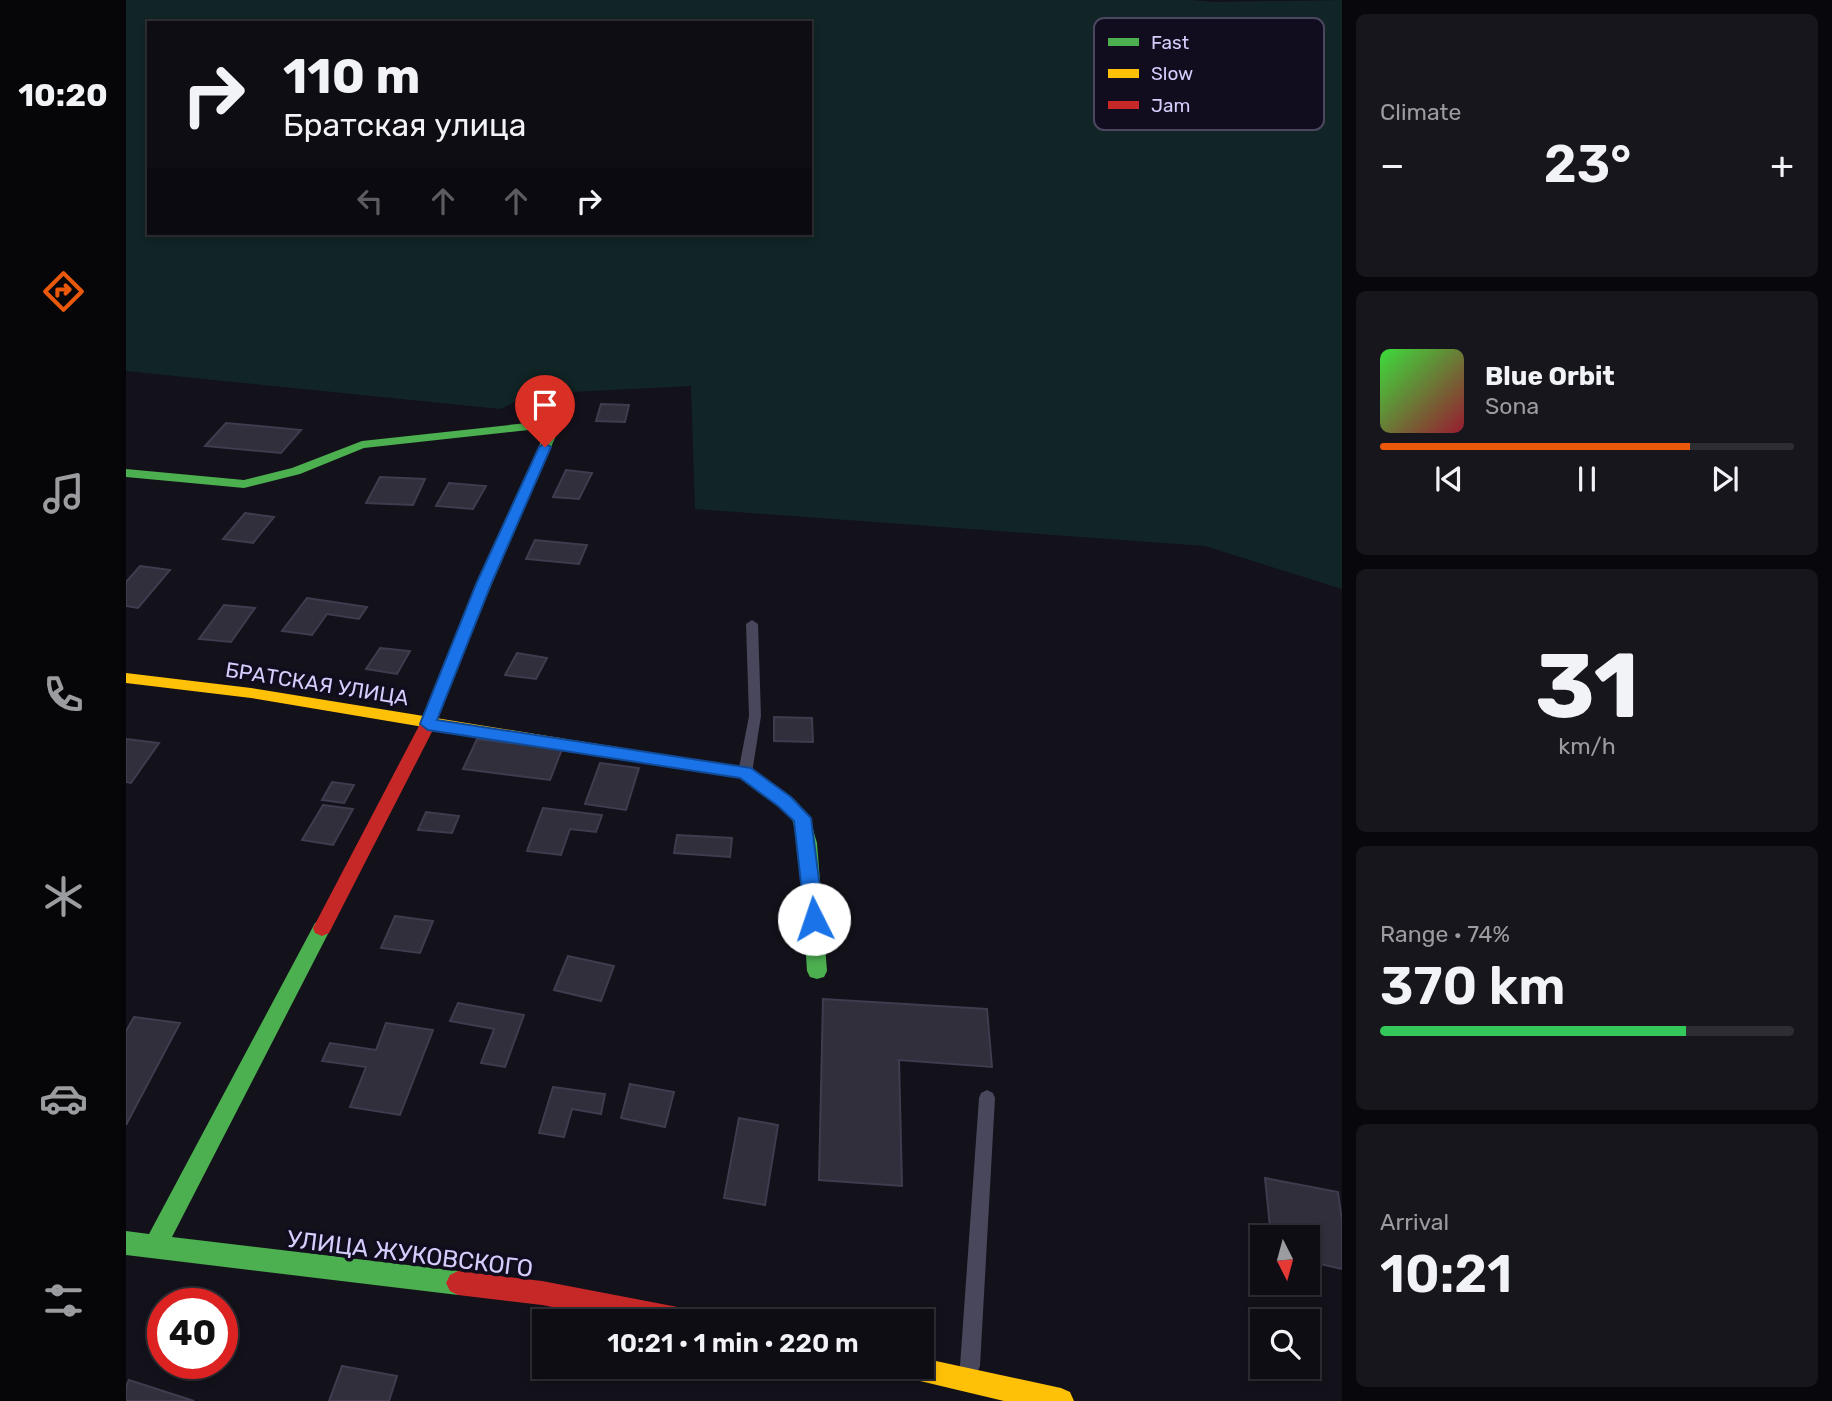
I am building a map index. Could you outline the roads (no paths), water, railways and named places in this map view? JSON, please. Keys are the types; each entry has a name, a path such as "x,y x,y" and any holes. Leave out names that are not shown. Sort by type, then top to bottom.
{"street":[{"name":"БРАТСКАЯ УЛИЦА","path":"126,473 244,484 296,471 362,444 555,424 484,582 428,724 251,693 126,678"},
{"path":"155,1246 428,724 745,773 785,801 802,818 813,892 817,971"},
{"name":"УЛИЦА ЖУКОВСКОГО","path":"126,1243 542,1293 625,1309"},
{"path":"934,1373 1061,1401"}],"lane":[{"path":"745,773 755,716 752,624"},
{"path":"969,1380 978,1276 987,1098"}]}
